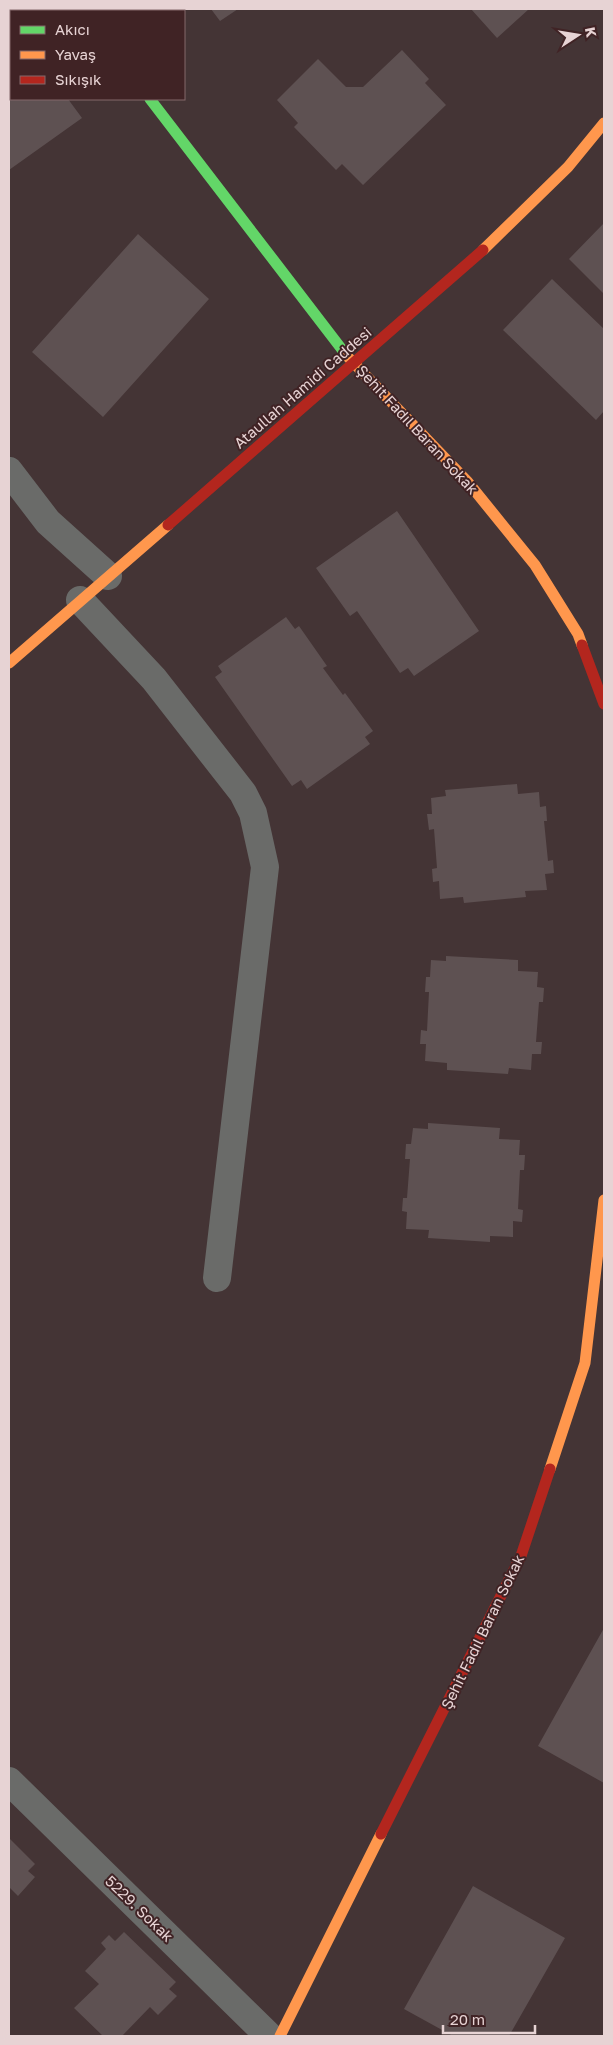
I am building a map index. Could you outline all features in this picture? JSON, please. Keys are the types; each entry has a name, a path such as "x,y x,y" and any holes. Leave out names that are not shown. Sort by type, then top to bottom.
{"street":[{"name":"Şehit Fadıl Baran Sokak","path":"151,100 353,364 466,481 535,565 578,634 604,704"},
{"name":"Ataullah Hamidi Caddesi","path":"9,663 465,267 568,167 604,123"},
{"path":"9,472 48,522 108,576"},
{"path":"80,600 154,679 243,793 254,813 265,866 217,1278"},
{"name":"Şehit Fadıl Baran Sokak","path":"280,2036 521,1556 585,1363 604,1200"},
{"name":"5229. Sokak","path":"9,1781 269,2036"}],"building":[{"path":"211,9 238,9 220,21"},
{"path":"471,9 529,9 497,38"},
{"path":"9,16 10,100 69,100 82,118 9,170"},
{"path":"402,50 429,79 425,83 446,105 363,185 342,164 336,170 294,127 298,123 277,100 318,59 346,87 363,87"},
{"path":"604,223 604,294 569,259"},
{"path":"138,234 209,299 103,417 32,352"},
{"path":"552,279 604,329 604,411 596,420 503,330"},
{"path":"397,511 479,631 414,676 408,668 400,673 357,611 350,616 316,568"},
{"path":"286,617 295,629 299,626 327,666 323,668 343,695 345,693 373,731 365,737 370,744 307,789 301,780 292,786 215,677 222,672 218,666"},
{"path":"517,784 518,794 539,792 540,807 546,806 547,821 544,821 548,861 553,860 554,873 545,874 547,890 525,891 526,897 464,903 463,897 440,899 439,881 433,882 432,869 437,868 434,829 429,830 427,814 432,814 431,798 446,796 445,790"},
{"path":"446,956 518,960 518,971 538,972 537,987 544,988 543,1002 539,1002 536,1042 542,1042 541,1054 532,1054 531,1070 509,1068 508,1074 447,1070 447,1063 425,1061 426,1044 420,1044 421,1030 427,1031 429,992 425,992 426,977 430,977 431,960 446,961"},
{"path":"428,1123 500,1128 499,1139 520,1140 519,1155 525,1155 524,1170 520,1170 518,1209 523,1210 522,1222 513,1221 513,1237 490,1236 490,1242 428,1238 429,1230 406,1229 407,1212 402,1211 403,1198 407,1198 410,1159 405,1159 406,1144 411,1144 413,1128 428,1129"},
{"path":"604,1628 604,1783 538,1746"},
{"path":"9,1838 35,1864 28,1871 35,1877 18,1896 9,1889"},
{"path":"473,1886 565,1938 509,2036 453,2036 404,2009"},
{"path":"124,1932 176,1982 169,1989 177,1996 158,2015 150,2007 122,2036 103,2036 74,2008 99,1984 85,1971 106,1949 101,1943 109,1935 115,1941"}],"traffic: fast":[{"path":"151,100 347,356"}],"traffic: slow":[{"path":"483,250 568,167 604,123"},
{"path":"347,356 467,481 535,565 578,634 582,645"},
{"path":"9,663 168,525"},
{"path":"550,1469 585,1363 604,1200"},
{"path":"280,2036 381,1834"}],"traffic: jam":[{"path":"168,525 483,250"},
{"path":"582,645 604,704"},
{"path":"381,1834 521,1556 550,1469"}]}
